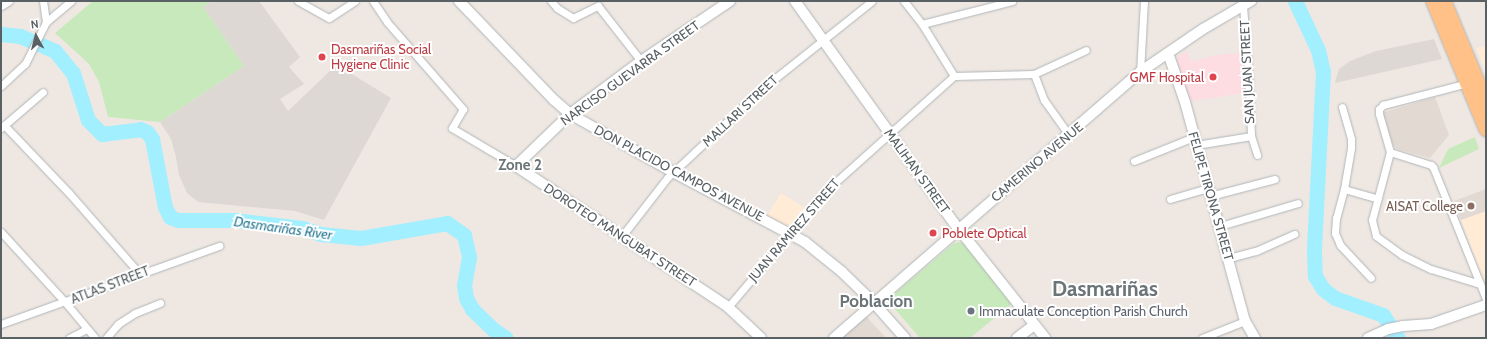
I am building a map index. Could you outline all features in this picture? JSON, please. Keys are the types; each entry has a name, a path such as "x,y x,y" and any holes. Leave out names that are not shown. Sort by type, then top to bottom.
{"highway":[{"path":"1433,1 1471,82 1486,102"},
{"path":"1444,1 1486,129"}],"street":[{"path":"1,6 9,1"},
{"path":"43,1 46,22"},
{"path":"1,86 25,64 46,22 71,1"},
{"path":"298,1 329,18 354,1"},
{"name":"DOROTEO MANGUBAT STREET","path":"373,1 387,22 463,109 452,128 516,166 728,307 761,338"},
{"name":"DON PLACIDO CAMPOS AVENUE","path":"459,1 554,100 570,114 673,172 790,232 805,242 842,272 873,302 905,338"},
{"path":"551,1 557,8 573,18 599,4 641,61"},
{"name":"NARCISO GUEVARRA STREET","path":"516,166 570,114 641,61 730,1"},
{"name":"MALIHAN STREET","path":"795,1 958,228 1045,338"},
{"name":"MALLARI STREET","path":"622,236 673,172 763,88 822,39 872,1"},
{"path":"904,1 922,24 954,76 1034,74 1086,50"},
{"path":"922,24 1012,1"},
{"path":"1140,72 1144,1"},
{"name":"CAMERINO AVENUE","path":"834,338 958,228 1069,135 1140,72 1203,29 1246,3"},
{"name":"SAN JUAN STREET","path":"1134,161 1195,141 1251,136 1246,3"},
{"name":"FELIPE TIRONA STREET","path":"1168,53 1185,102 1245,320 1255,338"},
{"path":"1034,74 1044,100 1069,135"},
{"name":"JUAN RAMIREZ STREET","path":"728,307 790,232 829,188 889,132 954,76"},
{"path":"1471,82 1383,105 1379,109 1379,114 1390,152 1372,220 1376,236 1386,245 1402,255 1431,269 1480,284"},
{"path":"43,92 3,127 69,193 139,273"},
{"path":"1342,106 1351,148 1344,189 1336,218 1336,233 1340,245 1371,278"},
{"path":"1251,136 1256,155"},
{"path":"1390,152 1431,165 1433,167 1486,299"},
{"path":"1170,199 1275,179"},
{"path":"1344,189 1378,199"},
{"path":"1220,226 1298,203"},
{"path":"1,232 65,302 95,338"},
{"path":"1229,258 1256,251 1294,234"},
{"name":"ATLAS STREET","path":"1,324 65,302 139,273 219,246"},
{"path":"106,338 118,324 135,313 160,303"},
{"path":"1368,338 1388,330 1404,326 1431,324 1486,304"},
{"path":"1202,338 1245,320"},
{"path":"1017,338 1034,325"},
{"path":"69,338 87,329"}],"shaded area":[{"path":"212,1 259,1 300,57 289,67 304,84 280,99 288,111 337,65 391,98 324,220 295,211 198,202 187,193 179,175 171,139 160,122 244,66 203,7"},
{"path":"1434,39 1442,59 1335,83 1339,69 1350,61 1376,51"},
{"path":"1486,46 1486,72 1476,48"},
{"name":"GMF Hospital","path":"1187,51 1191,62 1215,55 1242,53 1245,93 1191,101 1176,58"},
{"path":"1435,97 1449,135 1430,158 1397,149 1393,145 1382,113"},
{"name":"AISAT College","path":"1486,189 1486,211 1461,220 1454,201"},
{"path":"781,193 807,209 791,229 767,216"},
{"path":"1486,211 1486,287 1461,220"},
{"path":"866,316 886,338 841,338"}],"green space":[{"path":"93,1 212,1 203,7 244,66 160,122 108,117 99,82 89,64 55,33"},
{"path":"1475,137 1479,149 1439,168 1448,149"},
{"path":"958,242 963,243 1013,303 970,338 920,338 887,300 953,244"}],"waterway":[{"path":"1295,1 1318,50 1323,71 1314,251 1315,276 1323,289 1335,298 1383,315 1398,338"},
{"name":"Dasmariñas River","path":"1,34 20,36 55,51 73,73 88,120 102,134 140,129 147,132 152,139 165,207 170,217 178,220 234,220 302,228 321,234 361,238 447,223 464,235 469,257 464,285 466,298 472,309 494,330 506,338"}],"place":[{"name":"Dasmariñas Social Hygiene Clinic","path":"322,57"},
{"name":"GMF Hospital","path":"1213,77"},
{"name":"AISAT College","path":"1471,206"},
{"name":"Poblete Optical","path":"933,233"},
{"name":"Immaculate Conception Parish Church","path":"971,311"}],"district":[{"name":"Zone 2","path":"520,166"},
{"name":"Dasmariñas","path":"1105,289"},
{"name":"Poblacion","path":"876,302"}]}
